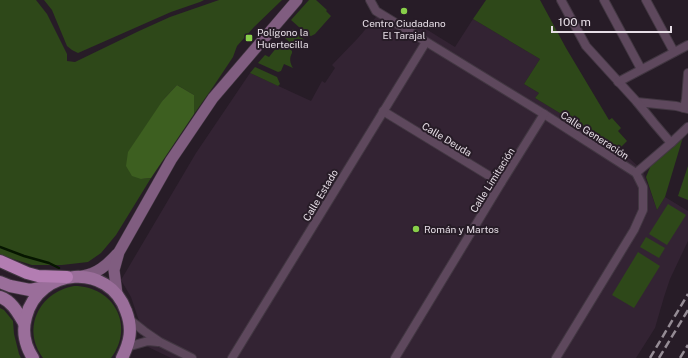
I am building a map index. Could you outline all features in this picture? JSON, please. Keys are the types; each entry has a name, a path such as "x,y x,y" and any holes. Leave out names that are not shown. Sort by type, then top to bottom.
{"highway":[{"path":"0,261 27,273 38,276 67,277"}],"main road":[{"path":"33,358 26,345 24,323 28,310 35,297 45,287 56,281 67,277 90,275 107,265 119,252 171,160 213,98 297,0"},
{"path":"117,294 114,270 119,252"},
{"path":"82,276 92,278 110,287 124,304 130,320 130,334 124,353"},
{"path":"0,282 10,286 30,290 45,287"},
{"path":"0,297 16,308 24,323"}],"street":[{"name":"Calle Generación","path":"370,0 376,11 544,114 636,173"},
{"path":"561,0 586,46 637,102 671,143"},
{"path":"604,0 641,70"},
{"path":"646,0 674,52"},
{"name":"Calle Estado","path":"232,358 426,42"},
{"path":"618,82 688,45"},
{"path":"637,102 676,106 686,109 688,73"},
{"name":"Calle Deuda","path":"383,111 501,183"},
{"name":"Calle Limitación","path":"395,358 544,114"},
{"path":"556,358 634,230 643,210 642,187 636,173 688,127"},
{"path":"130,320 160,342 192,358"},
{"path":"124,353 148,341 160,342"}],"shaded area":[{"path":"382,10 410,27 413,21 455,47 473,19 540,59 524,84 539,93 535,98 619,149 639,167 643,171 657,210 665,197 688,211 688,241 670,279 655,328 636,358 171,358 144,345 141,327 131,297 121,280 196,153 250,73 311,101 322,81 325,83 335,68 332,65"}],"green space":[{"path":"0,0 36,0 47,14 67,54 67,61 75,62 170,17 219,0 282,0 237,46 233,57 194,114 194,95 177,85 163,100 141,179 151,178 116,235 101,253 88,262 62,265 32,265 0,255"},
{"path":"44,0 204,0 171,12 78,53 67,46 52,10"},
{"path":"309,0 316,0 331,16 315,34 311,36 291,20"},
{"path":"486,0 540,0 566,48 609,120 612,118 621,128 618,131 627,141 619,149 535,98 539,93 524,84 540,59 473,19"},
{"path":"293,29 304,40 296,48 285,38"},
{"path":"281,42 292,51 290,60 293,68 284,64 281,71 278,72 258,63 265,55 269,57"},
{"path":"255,67 277,77 280,84 278,86 250,73"},
{"path":"177,85 194,95 194,114 151,178 141,179 132,176 126,166 128,152 163,100"},
{"path":"683,137 665,197 657,210 646,177 651,165"},
{"path":"688,166 688,200 678,196"},
{"path":"668,204 686,215 667,245 649,234"},
{"path":"646,237 665,248 659,258 640,247"},
{"path":"638,252 660,266 634,308 612,295"},
{"path":"74,286 88,288 100,293 110,300 116,310 120,321 121,333 118,346 111,358 43,358 37,347 34,335 34,324 37,313 51,296"},
{"path":"0,308 4,310 13,321 14,334 21,358 0,358"}],"waterway":[{"path":"0,247 49,263 59,268"}],"railway":[{"path":"650,358 688,294"},
{"path":"659,358 688,310"},
{"path":"680,358 688,345"}],"place":[{"name":"Centro Ciudadano El Tarajal","path":"404,11"},
{"name":"Polígono la Huertecilla","path":"249,38"},
{"name":"Román y Martos","path":"416,229"}]}
